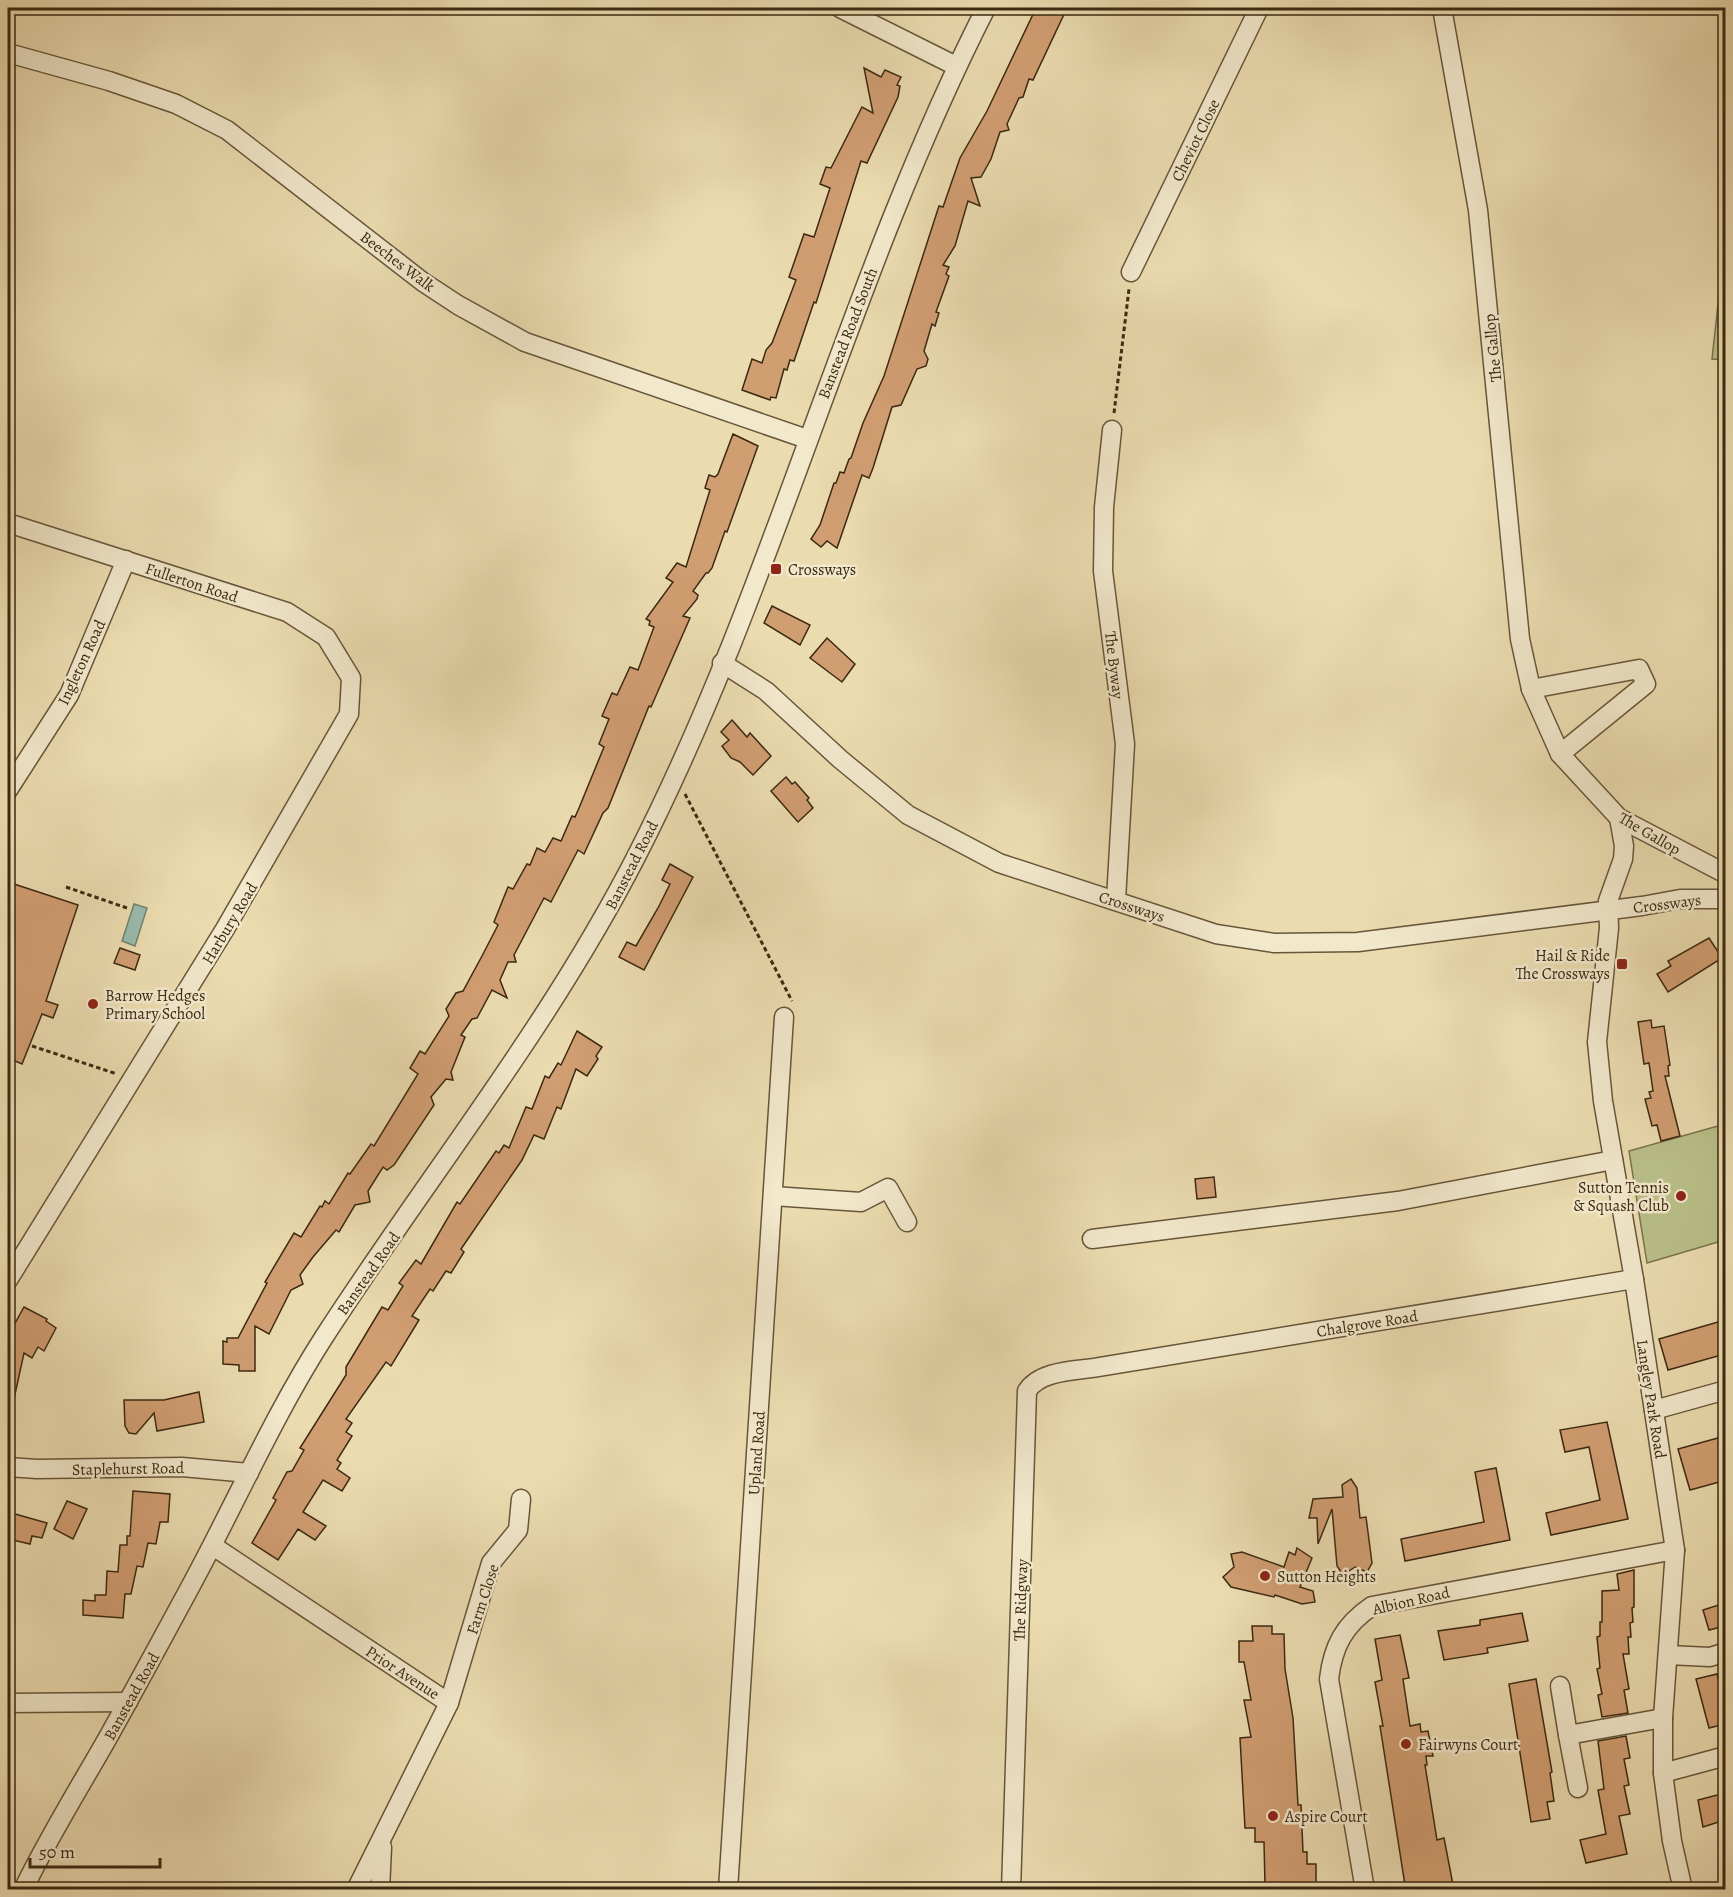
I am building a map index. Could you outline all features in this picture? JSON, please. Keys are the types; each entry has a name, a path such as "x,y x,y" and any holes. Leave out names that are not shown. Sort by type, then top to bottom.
{"street":[{"path":"840,8 956,66"},
{"name":"Banstead Road South","path":"722,663 886,230 956,66 986,8"},
{"name":"Cheviot Close","path":"1131,272 1259,8"},
{"name":"The Gallop","path":"1442,8 1478,210 1517,617 1532,689 1560,754 1618,818 1725,874"},
{"name":"Beeches Walk","path":"8,53 109,81 165,100 227,130 423,282 458,305 525,342 807,439"},
{"name":"The Byway","path":"1112,430 1104,507 1103,571 1125,744 1116,900"},
{"name":"Fullerton Road","path":"8,523 287,612 326,637 351,678"},
{"name":"Ingleton Road","path":"8,790 69,695 126,560"},
{"name":"Crossways","path":"722,663 766,691 840,759 908,815 999,863 1216,934 1274,943 1358,942 1608,910 1680,898 1725,899"},
{"name":"Banstead Road","path":"23,1890 213,1546 288,1394 321,1341 517,1059 569,977 613,900 672,783 722,663"},
{"path":"1532,689 1639,669 1646,684 1560,754"},
{"name":"Harbury Road","path":"8,1280 225,929 349,714 351,678"},
{"name":"Crossways","path":"1608,910 1609,895 1623,859 1624,846 1618,818"},
{"name":"Langley Park Road","path":"1608,910 1609,928 1597,1042 1613,1160 1634,1279 1675,1550 1663,1719 1663,1773 1668,1822 1683,1890"},
{"name":"Upland Road","path":"728,1890 784,1017"},
{"path":"1092,1239 1398,1201 1613,1160"},
{"path":"773,1196 861,1202 888,1188 907,1222"},
{"name":"Chalgrove Road","path":"1099,1367 1634,1279"},
{"name":"The Ridgway","path":"1011,1890 1027,1391 1032,1382 1042,1377 1099,1367"},
{"path":"1654,1410 1725,1390"},
{"name":"Staplehurst Road","path":"8,1467 37,1469 182,1467 249,1473"},
{"name":"Farm Close","path":"449,1703 491,1563 518,1530 521,1499"},
{"name":"Prior Avenue","path":"213,1546 449,1703 382,1842 356,1890"},
{"name":"Albion Road","path":"1365,1890 1329,1679 1335,1646 1344,1629 1372,1606 1675,1550"},
{"path":"1668,1655 1710,1657 1725,1652"},
{"path":"1560,1686 1578,1788"},
{"path":"8,1703 128,1702"},
{"path":"1568,1734 1663,1719"},
{"path":"1663,1773 1725,1756"},
{"path":"380,1890 382,1842"}],"path":[{"path":"1112,430 1131,272"},
{"path":"672,783 689,796 793,1004 784,1017"},
{"path":"66,886 127,908"},
{"path":"32,1046 132,1079"}],"green space":[{"path":"1721,277 1725,277 1725,360 1712,359"},
{"name":"Sutton Tennis & Squash Club","path":"1725,1124 1725,1240 1647,1263 1629,1151"}],"water":[{"path":"134,904 147,908 135,946 122,941"}],"building":[{"path":"1036,8 1067,8 1033,80 1029,79 1023,97 1019,98 1007,124 1009,130 1000,132 991,159 981,177 971,178 980,206 968,201 955,246 943,265 949,267 946,274 949,276 936,312 939,313 935,326 932,324 924,351 928,359 926,366 917,369 901,405 892,407 873,468 869,478 862,475 837,548 827,541 821,547 811,539 820,525 834,483 840,472 844,473 851,458 863,423 884,376 939,206 943,207 960,158 987,111"},
{"path":"864,68 881,77 885,70 901,77 897,85 900,86 898,97 867,163 861,161 816,303 814,302 794,361 790,360 787,370 784,369 776,398 771,397 770,400 742,390 752,359 762,363 766,350 772,343 796,280 789,277 804,234 814,237 830,188 820,184 826,167 831,168 862,107 873,113"},
{"path":"733,434 758,446 727,532 725,531 712,568 693,591 698,595 697,599 683,616 690,618 651,707 649,706 608,808 603,813 584,854 578,850 551,902 544,898 514,955 516,962 508,962 500,980 507,998 492,990 477,1018 472,1019 461,1035 465,1037 451,1072 453,1080 446,1079 431,1097 434,1105 394,1165 387,1170 383,1167 368,1191 370,1202 355,1205 339,1232 336,1230 313,1257 300,1275 303,1284 291,1290 269,1334 255,1326 255,1371 239,1371 239,1365 223,1364 223,1341 227,1342 227,1338 238,1338 267,1283 265,1282 294,1233 301,1237 320,1206 322,1207 325,1201 329,1204 348,1173 350,1174 371,1144 374,1146 418,1074 410,1068 420,1051 425,1054 449,1016 446,1009 456,993 463,991 482,956 498,925 494,922 508,887 513,889 527,864 530,865 537,848 545,852 553,838 561,841 572,816 575,817 604,747 599,744 609,719 602,716 612,693 617,695 630,667 638,670 654,627 649,625 650,621 646,619 673,582 666,578 677,563 686,567 710,490 705,488 709,475 715,477 718,474"},
{"path":"772,606 810,625 800,645 764,623"},
{"path":"827,638 855,664 842,682 810,658"},
{"path":"732,720 747,737 750,733 771,756 753,775 740,762 731,758 722,746 729,740 721,732"},
{"path":"786,777 792,784 795,782 809,798 807,800 813,808 798,822 771,791"},
{"path":"670,864 693,877 644,970 619,957 627,942 636,946 658,908 670,884 662,880"},
{"path":"8,882 78,905 46,1001 58,1005 53,1018 42,1014 22,1064 8,1058"},
{"path":"1709,938 1722,958 1668,992 1657,974 1671,966 1668,961"},
{"path":"120,948 140,955 135,970 114,963"},
{"path":"1651,1020 1652,1028 1664,1026 1670,1065 1668,1066 1669,1076 1665,1076 1680,1136 1661,1141 1657,1125 1652,1126 1645,1099 1651,1098 1649,1092 1653,1091 1649,1063 1644,1064 1638,1022"},
{"path":"577,1031 602,1047 596,1056 598,1059 587,1076 576,1069 561,1109 557,1107 544,1139 534,1135 522,1160 461,1249 464,1252 451,1273 446,1271 433,1291 430,1289 412,1316 419,1320 391,1366 386,1362 346,1419 352,1423 346,1432 352,1436 337,1460 341,1463 337,1469 350,1478 342,1491 323,1480 303,1512 326,1526 315,1540 298,1529 278,1560 252,1543 276,1500 273,1498 287,1472 292,1471 304,1450 300,1448 346,1375 346,1367 382,1307 388,1310 403,1286 399,1283 416,1260 421,1264 457,1202 460,1204 496,1151 499,1153 504,1145 509,1148 526,1107 532,1109 545,1076 549,1078 558,1063 561,1065"},
{"path":"1214,1177 1216,1197 1197,1199 1195,1179"},
{"path":"24,1307 47,1319 46,1321 56,1328 44,1351 38,1347 32,1358 24,1353 14,1399 8,1399 8,1336"},
{"path":"1725,1320 1725,1354 1668,1370 1659,1339"},
{"path":"199,1392 204,1422 157,1431 154,1413 136,1434 129,1433 125,1426 124,1400 164,1400"},
{"path":"1607,1422 1628,1519 1551,1535 1546,1513 1600,1500 1589,1447 1565,1452 1560,1430"},
{"path":"1725,1436 1725,1465 1720,1467 1723,1481 1690,1490 1678,1449"},
{"path":"1496,1468 1510,1540 1405,1561 1401,1539 1484,1522 1475,1472"},
{"name":"Sutton Heights","path":"1351,1479 1357,1488 1360,1518 1366,1517 1372,1563 1367,1572 1355,1567 1343,1575 1337,1566 1332,1509 1318,1544 1317,1518 1309,1518 1313,1499 1343,1497 1342,1485"},
{"path":"133,1491 170,1494 168,1522 160,1522 156,1544 148,1543 143,1567 137,1566 131,1594 125,1594 123,1618 83,1615 83,1600 95,1601 95,1595 106,1595 107,1571 118,1572 120,1545 127,1545 127,1536 130,1536"},
{"path":"67,1501 87,1509 73,1539 54,1529"},
{"path":"8,1512 47,1523 42,1538 32,1536 30,1544 8,1539"},
{"name":"Sutton Heights","path":"1297,1548 1312,1558 1300,1587 1313,1591 1315,1602 1302,1604 1275,1595 1274,1597 1231,1587 1223,1577 1234,1567 1231,1554 1242,1552 1284,1567 1289,1552 1295,1555"},
{"path":"1634,1570 1634,1607 1632,1608 1633,1622 1630,1623 1631,1637 1628,1637 1629,1654 1623,1654 1629,1689 1624,1690 1628,1713 1602,1717 1598,1695 1602,1694 1597,1669 1600,1668 1597,1637 1600,1636 1600,1622 1602,1622 1602,1591 1619,1590 1617,1574"},
{"path":"1725,1603 1725,1626 1709,1630 1703,1610"},
{"path":"1522,1613 1528,1641 1487,1648 1488,1653 1444,1660 1438,1631 1480,1625 1480,1620"},
{"path":"1252,1626 1272,1626 1272,1634 1284,1634 1285,1669 1293,1718 1298,1805 1301,1805 1303,1852 1307,1852 1307,1864 1316,1864 1316,1884 1265,1885 1264,1842 1255,1842 1255,1828 1245,1828 1240,1738 1251,1737 1244,1700 1251,1700 1244,1662 1239,1662 1239,1641 1253,1641"},
{"path":"1400,1635 1409,1678 1403,1679 1410,1726 1420,1724 1421,1732 1428,1731 1433,1756 1426,1756 1427,1765 1425,1765 1437,1840 1444,1838 1454,1890 1407,1890 1405,1885 1375,1682 1382,1680 1375,1639"},
{"path":"1717,1674 1725,1705 1725,1724 1709,1728 1696,1679"},
{"path":"1536,1679 1552,1772 1550,1773 1554,1801 1547,1802 1550,1819 1531,1822 1509,1684"},
{"path":"1626,1736 1630,1758 1624,1759 1629,1785 1624,1786 1630,1814 1619,1816 1627,1854 1586,1863 1580,1840 1606,1834 1598,1790 1604,1789 1598,1741"},
{"path":"1725,1793 1725,1820 1703,1827 1698,1800"}],"place":[{"name":"Crossways","path":"776,569"},
{"name":"Hail & Ride The Crossways","path":"1622,964"},
{"name":"Barrow Hedges Primary School","path":"93,1004"},
{"name":"Sutton Tennis & Squash Club","path":"1681,1196"},
{"name":"Sutton Heights","path":"1265,1576"},
{"name":"Fairwyns Court","path":"1406,1744"},
{"name":"Aspire Court","path":"1273,1816"}]}
